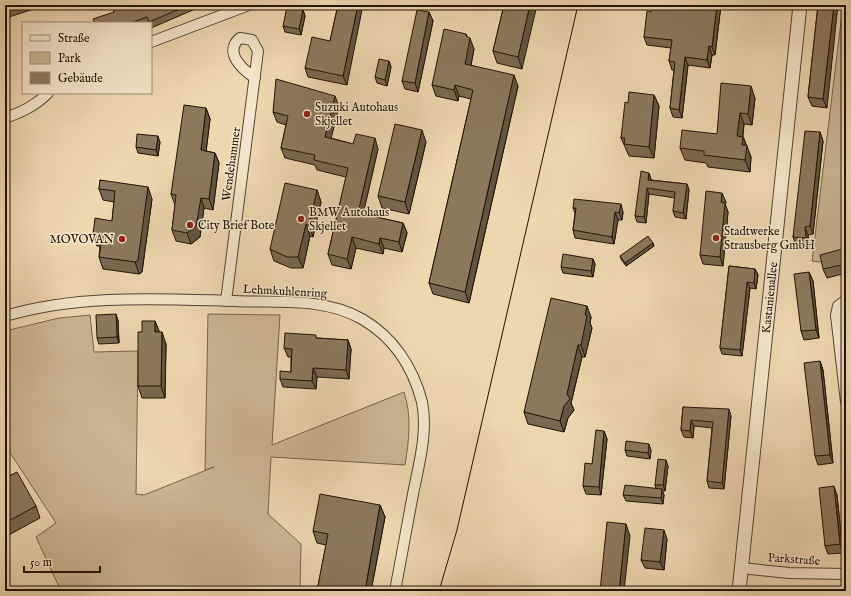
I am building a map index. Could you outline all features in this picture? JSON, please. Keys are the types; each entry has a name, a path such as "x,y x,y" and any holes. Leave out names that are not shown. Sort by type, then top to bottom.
{"street":[{"path":"152,42 249,5"},
{"name":"Kastanienallee","path":"739,591 800,5"},
{"name":"Wendehammer","path":"226,301 255,78"},
{"path":"5,118 34,105 47,94"},
{"name":"Lehmkuhlenring","path":"5,316 41,308 106,300 226,301 296,303 331,307 361,318 373,326 402,355 410,368 419,392 424,420 424,434 395,591"},
{"path":"846,300 838,306 836,315 846,402"},
{"name":"Parkstraße","path":"741,568 789,573 846,574"}],"green space":[{"path":"843,5 846,5 846,255 820,262 812,261"},
{"path":"208,314 280,315 272,445 404,392 407,401 409,419 409,438 405,465 271,457 268,514 301,544 300,591 61,591 36,537 56,523 5,445 5,331 59,318 90,315 94,352 138,351 136,494 144,495 214,467 205,470"}],"building":[{"path":"5,5 25,5 5,11"},
{"path":"118,5 189,5 149,22 147,17 133,22 94,22 93,19 114,12 113,7"},
{"path":"338,5 358,5 343,76 305,68 312,37 330,41"},
{"path":"504,5 530,5 518,57 493,51"},
{"path":"652,5 717,5 712,47 709,46 707,60 685,57 679,110 670,108 675,62 669,61 672,40 644,37 647,11 651,12"},
{"path":"818,5 834,5 823,99 808,97"},
{"path":"287,7 303,10 299,29 283,26"},
{"path":"417,10 429,12 415,83 402,81"},
{"path":"444,29 466,34 466,36 470,38 465,64 514,75 465,292 429,283 473,90 455,85 454,90 432,85"},
{"path":"379,59 389,61 385,80 375,77"},
{"path":"276,79 335,96 325,137 353,144 356,134 375,138 358,213 403,223 399,242 380,238 379,244 352,237 347,259 328,254 348,168 314,160 315,155 281,148 288,116 273,112"},
{"path":"721,83 751,86 748,114 740,113 737,136 743,137 742,145 747,145 745,160 704,155 704,151 680,148 682,130 717,134"},
{"path":"629,92 654,95 649,147 624,144 625,138 621,138 625,102 628,103"},
{"path":"184,105 206,108 201,150 215,153 209,199 201,198 196,226 187,233 172,230 176,195 171,194"},
{"path":"395,124 422,130 405,202 378,196"},
{"path":"805,131 820,132 810,226 805,227 806,238 793,237"},
{"path":"137,134 158,136 156,150 136,147"},
{"path":"641,171 649,173 648,180 687,184 683,213 673,211 675,192 647,188 644,217 635,216"},
{"name":"MOVOVAN","path":"100,180 148,187 138,260 135,262 99,257 101,246 96,234 93,234 95,218 112,221 115,191 99,189"},
{"name":"BMW Autohaus Skjellet","path":"285,183 317,190 309,225 306,224 298,257 287,257 270,249"},
{"name":"Stadtwerke Strausberg GmbH","path":"706,191 722,193 721,202 725,203 720,257 700,255"},
{"path":"574,199 621,204 619,213 615,212 612,237 573,230 576,208 573,208"},
{"path":"648,236 653,243 625,263 620,256"},
{"path":"846,248 846,264 823,269 820,255"},
{"path":"563,254 593,259 591,271 561,267"},
{"path":"729,266 755,269 754,283 747,282 740,350 720,348"},
{"path":"809,272 816,330 801,331 794,274"},
{"path":"551,298 587,306 585,315 587,316 581,345 578,345 567,394 570,399 564,406 560,421 524,412"},
{"path":"116,314 117,337 97,338 96,315"},
{"path":"142,321 155,321 155,332 162,332 161,386 138,386 138,332 142,332"},
{"path":"285,333 316,335 316,338 348,340 346,370 313,368 312,381 280,379 280,371 291,372 292,349 284,348"},
{"path":"820,361 830,455 815,456 804,363"},
{"path":"683,407 729,409 722,483 707,481 713,422 691,420 690,431 681,430"},
{"path":"596,430 604,431 599,487 583,486 585,463 592,464"},
{"path":"626,441 649,444 648,453 625,450"},
{"path":"658,459 666,460 663,485 655,485"},
{"path":"17,472 36,506 5,523 5,478"},
{"path":"625,485 662,489 661,498 623,495"},
{"path":"834,486 840,544 825,546 819,488"},
{"path":"320,494 380,505 365,591 317,591 328,534 313,531"},
{"path":"607,522 626,524 619,591 600,591"},
{"path":"645,528 664,530 660,562 641,560"},
{"path":"5,584 9,591 5,591"}],"tram line":[{"path":"439,591 457,530 578,5"}],"place":[{"name":"Suzuki Autohaus Skjellet","path":"307,114"},
{"name":"BMW Autohaus Skjellet","path":"301,219"},
{"name":"City Brief Bote","path":"190,225"},
{"name":"Stadtwerke Strausberg GmbH","path":"716,238"},
{"name":"MOVOVAN","path":"122,239"}]}
